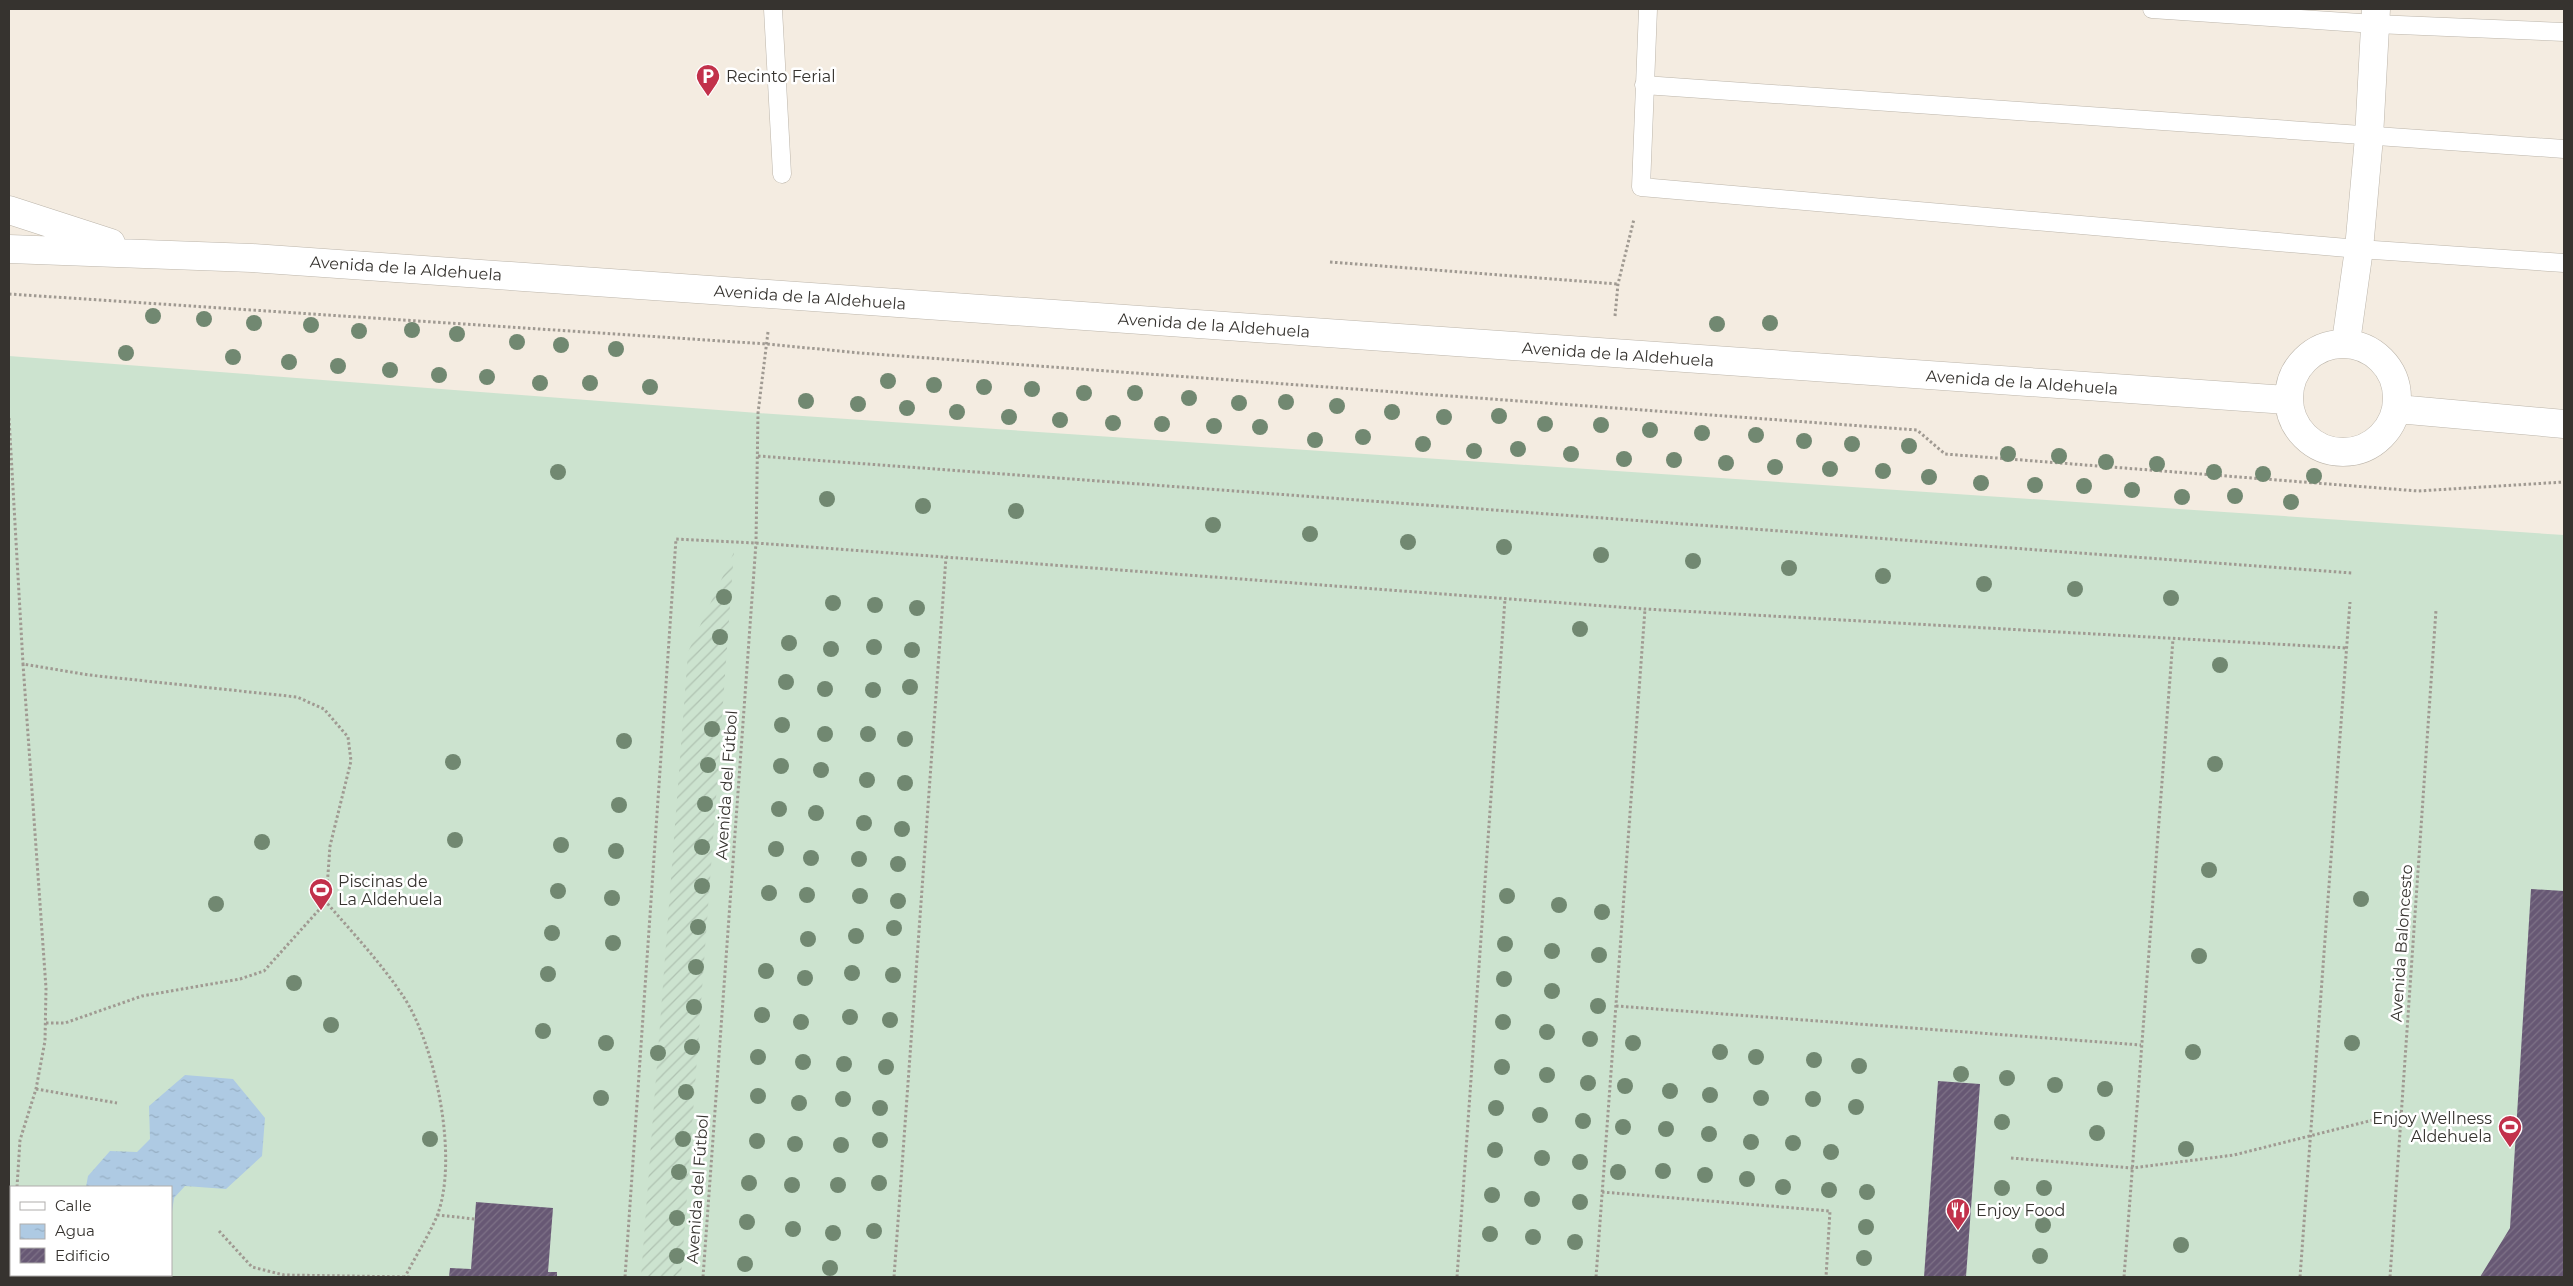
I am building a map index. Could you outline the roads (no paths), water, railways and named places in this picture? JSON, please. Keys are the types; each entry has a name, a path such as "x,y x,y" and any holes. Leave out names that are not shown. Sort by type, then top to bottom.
{"street":[{"path":"2346,342 2359,249 2369,137 2376,16"},
{"name":"Avenida de la Aldehuela","path":"9,210 141,252"},
{"name":"Avenida de la Aldehuela","path":"9,249 141,252 2288,400"},
{"path":"2346,342 2376,353 2394,378 2397,409 2390,427 2377,441 2359,450 2335,452 2311,443 2294,425 2288,400 2294,370 2316,349 2346,342"},
{"path":"2397,409 2564,424"}],"lane":[{"path":"773,9 782,174"},
{"path":"1648,9 1641,187 2359,249 2564,263"},
{"path":"2152,9 2376,16 2564,32"},
{"path":"1644,85 2369,137 2564,149"}],"water":[{"path":"185,1075 233,1079 265,1118 262,1156 226,1189 185,1186 174,1198 172,1212 172,1186 86,1186 88,1176 110,1151 137,1152 150,1139 149,1106"}],"place":[{"name":"Recinto Ferial","path":"708,97"},
{"name":"Piscinas de La Aldehuela","path":"321,911"},
{"name":"Enjoy Wellness Aldehuela","path":"2510,1148"},
{"name":"Enjoy Food","path":"1958,1231"}]}
